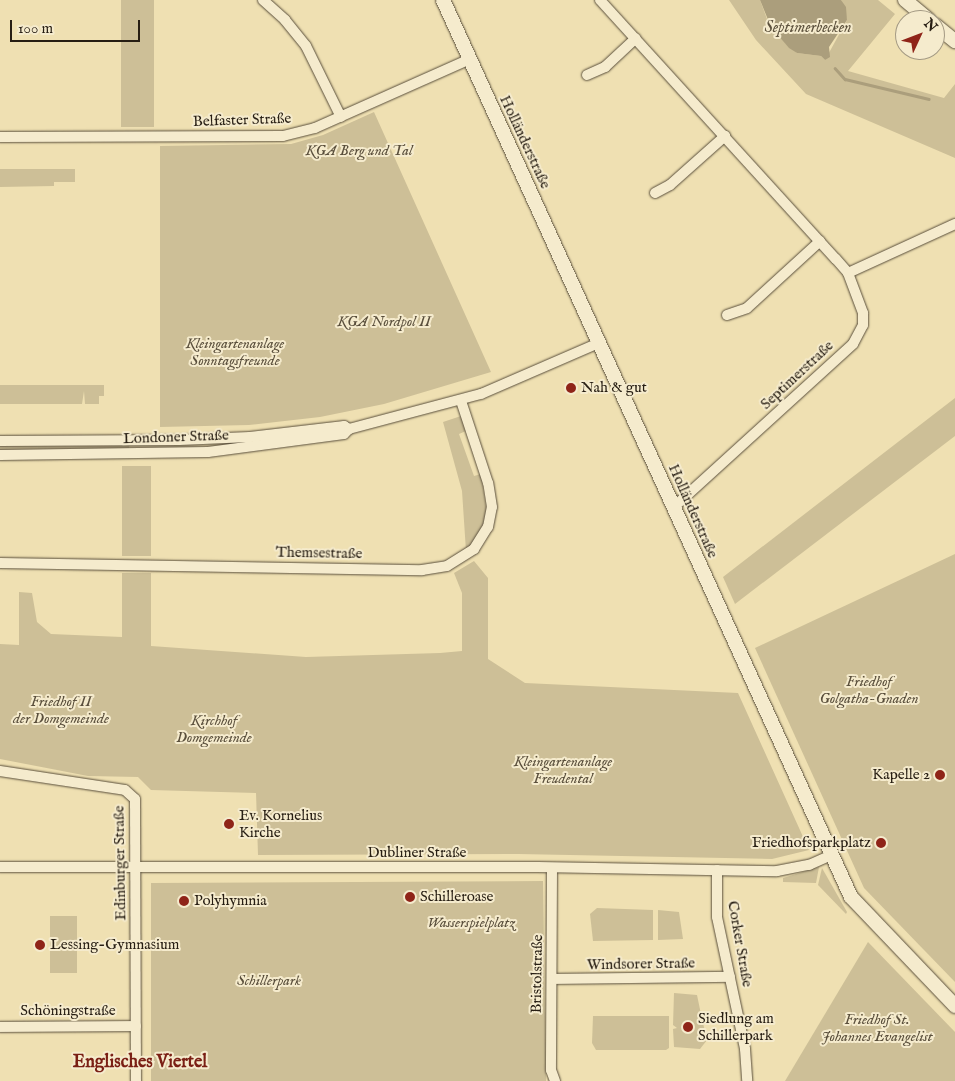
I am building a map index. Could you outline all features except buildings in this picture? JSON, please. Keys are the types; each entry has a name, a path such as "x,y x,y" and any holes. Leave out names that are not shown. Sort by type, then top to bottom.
{"street":[{"path":"263,0 286,20 306,46 341,117"},
{"name":"Holländerstraße","path":"443,0 831,855 861,910 955,1006"},
{"name":"Septimerstraße","path":"600,0 848,273 863,313 863,325 857,340 674,508"},
{"path":"905,0 917,10"},
{"path":"945,33 955,41"},
{"path":"587,75 605,67 636,38"},
{"name":"Belfaster Straße","path":"0,137 283,136 341,117 470,59"},
{"path":"655,193 670,185 725,136"},
{"path":"848,273 955,224"},
{"path":"727,315 747,308 820,241"},
{"name":"Londoner Straße","path":"0,455 208,452 307,441 344,434 350,429 461,401 599,343"},
{"name":"Themsestraße","path":"0,563 414,570 448,566 474,549 488,528 492,507 488,483 461,401"},
{"name":"Londoner Straße","path":"0,441 197,440 275,435 344,426 350,429"},
{"name":"Edinburger Straße","path":"0,771 125,790 137,804 136,1081"},
{"name":"Dubliner Straße","path":"0,867 122,866 137,869 552,868 777,871 809,865 831,855"},
{"name":"Bristolstraße","path":"552,868 554,979 550,998 552,1070 555,1081"},
{"name":"Corker Straße","path":"717,870 717,917 745,1049 747,1081"},
{"name":"Windsorer Straße","path":"554,979 730,977"},
{"name":"Schöningstraße","path":"0,1027 136,1026"}],"green space":[{"path":"121,0 154,0 154,127 121,127"},
{"path":"729,0 760,0 767,19 786,44 797,53 821,56 825,60 847,20 841,0 878,0 895,14 848,71 944,98 955,84 955,158 806,94 756,40"},
{"path":"374,112 491,372 384,404 320,417 249,425 160,427 160,146 291,144 323,135"},
{"path":"0,169 75,169 75,182 54,182 54,186 0,187"},
{"path":"0,385 104,385 104,396 99,396 99,404 85,404 84,391 82,404 0,404"},
{"path":"955,398 955,436 735,604 723,577"},
{"path":"461,416 466,431 459,434 474,476 481,474 487,513 482,530 466,551 462,491 443,422"},
{"path":"129,444 129,451 0,452 0,445"},
{"path":"122,466 151,466 151,556 122,556"},
{"name":"Friedhof Golgatha-Gnaden","path":"955,554 955,982 864,888 755,648"},
{"path":"474,561 488,578 488,659 525,683 738,693 809,850 772,859 518,854 258,855 256,793 151,790 138,777 88,776 0,759 0,644 19,645 19,592 32,593 37,622 51,634 122,637 122,573 151,573 151,646 306,657 440,653 462,651 462,593 454,573"},
{"path":"819,867 816,883 783,882 783,878"},
{"path":"822,868 847,912 846,914 818,885"},
{"name":"Schillerpark","path":"543,881 546,1081 151,1081 151,883"},
{"path":"597,908 653,910 653,940 593,941 590,914"},
{"path":"658,910 679,912 683,939 658,940"},
{"path":"50,916 77,916 77,973 50,973"},
{"name":"Friedhof St. Johannes Evangelist","path":"868,942 955,1032 955,1081 785,1081"},
{"path":"674,993 697,995 702,1019 700,1023 703,1023 707,1040 700,1049 674,1047 673,1029 677,1028 673,1025"},
{"path":"593,1016 669,1016 669,1048 666,1050 596,1050 592,1043"}],"water":[{"name":"Septimerbecken","path":"760,0 841,0 846,7 847,20 829,47 830,57 825,60 821,56 797,53 789,48 771,27"}],"waterway":[{"path":"835,68 845,79 929,99"}],"place":[{"name":"Nah & gut","path":"571,388"},
{"name":"Kapelle 2","path":"940,775"},
{"name":"Ev. Kornelius Kirche","path":"229,824"},
{"name":"Friedhofsparkplatz","path":"881,843"},
{"name":"Schilleroase","path":"410,897"},
{"name":"Polyhymnia","path":"184,901"},
{"name":"Lessing-Gymnasium","path":"40,945"},
{"name":"Siedlung am Schillerpark","path":"688,1027"}],"district":[{"name":"Englisches Viertel","path":"140,1063"}],"park label":[{"name":"KGA Berg und Tal","path":"359,151"},
{"name":"KGA Nordpol II","path":"384,322"},
{"name":"Kleingartenanlage Sonntagsfreunde","path":"235,352"},
{"name":"Friedhof II der Domgemeinde","path":"61,710"},
{"name":"Kirchhof Domgemeinde","path":"214,728"},
{"name":"Kleingartenanlage Freudental","path":"563,770"},
{"name":"Wasserspielplatz","path":"471,923"}]}
